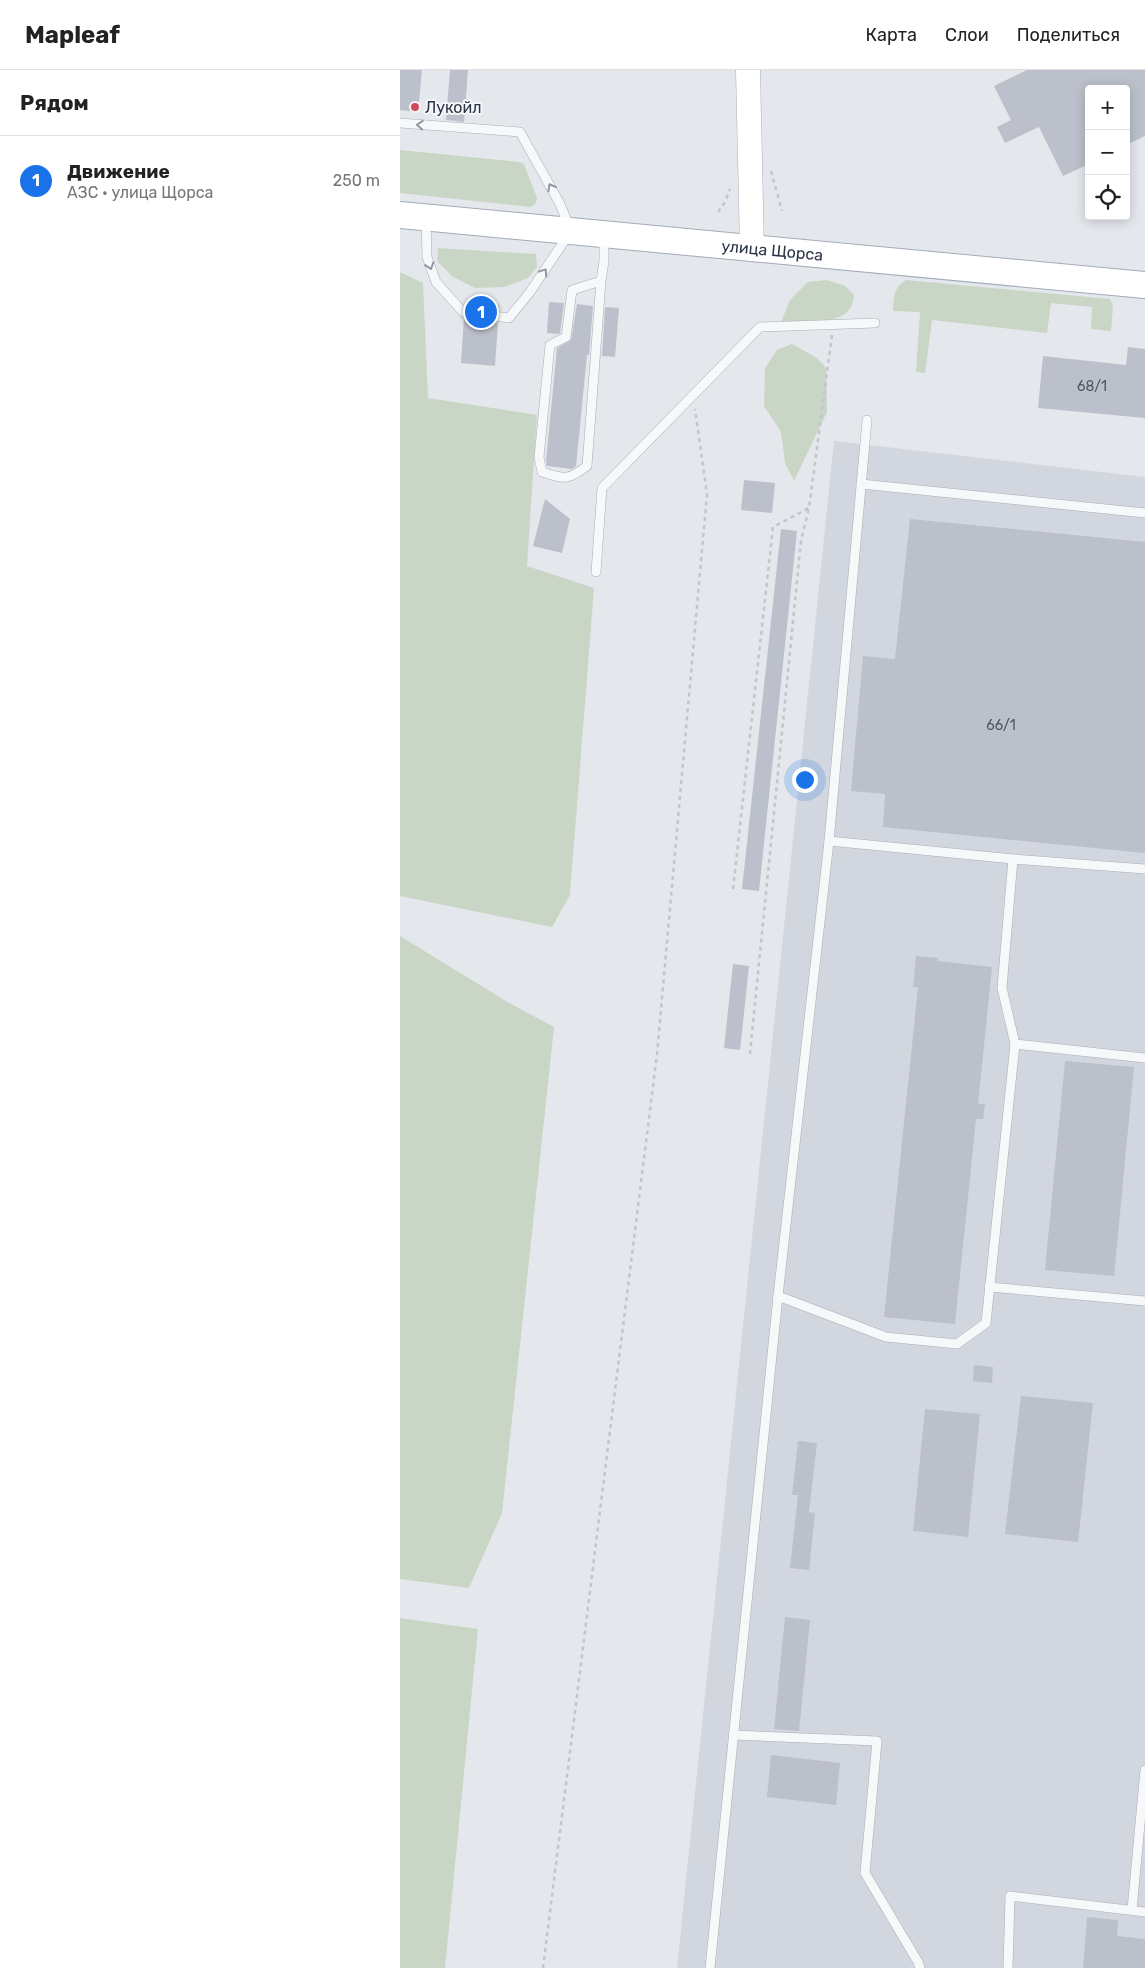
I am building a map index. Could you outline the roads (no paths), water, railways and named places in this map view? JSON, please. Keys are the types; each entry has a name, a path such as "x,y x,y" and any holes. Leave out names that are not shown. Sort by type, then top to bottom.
{"main road":[{"path":"748,70 752,249"},
{"name":"улица Щорса","path":"400,215 1145,285"}],"lane":[{"path":"400,123 520,132 560,204 571,231 530,292 509,318 463,312 436,282 427,257 426,217"},
{"path":"601,281 572,290 566,338 550,345 540,457 542,472 560,477 572,478 587,466 604,261 604,235"},
{"path":"596,572 602,488 760,326 875,323"},
{"path":"710,1968 778,1296 829,842 867,420"},
{"path":"861,484 1145,513"},
{"path":"829,842 1145,869"},
{"path":"778,1296 886,1337 957,1344 986,1323 1015,1044 1002,988 1013,859"},
{"path":"1015,1044 1145,1058"},
{"path":"989,1287 1145,1301"},
{"path":"733,1735 877,1741 865,1873 920,1968"},
{"path":"1132,1910 1145,1770"},
{"path":"1008,1968 1010,1896 1145,1912"}],"place":[{"name":"Лукойл","path":"415,107"},
{"name":"Движение","path":"481,312"}]}
